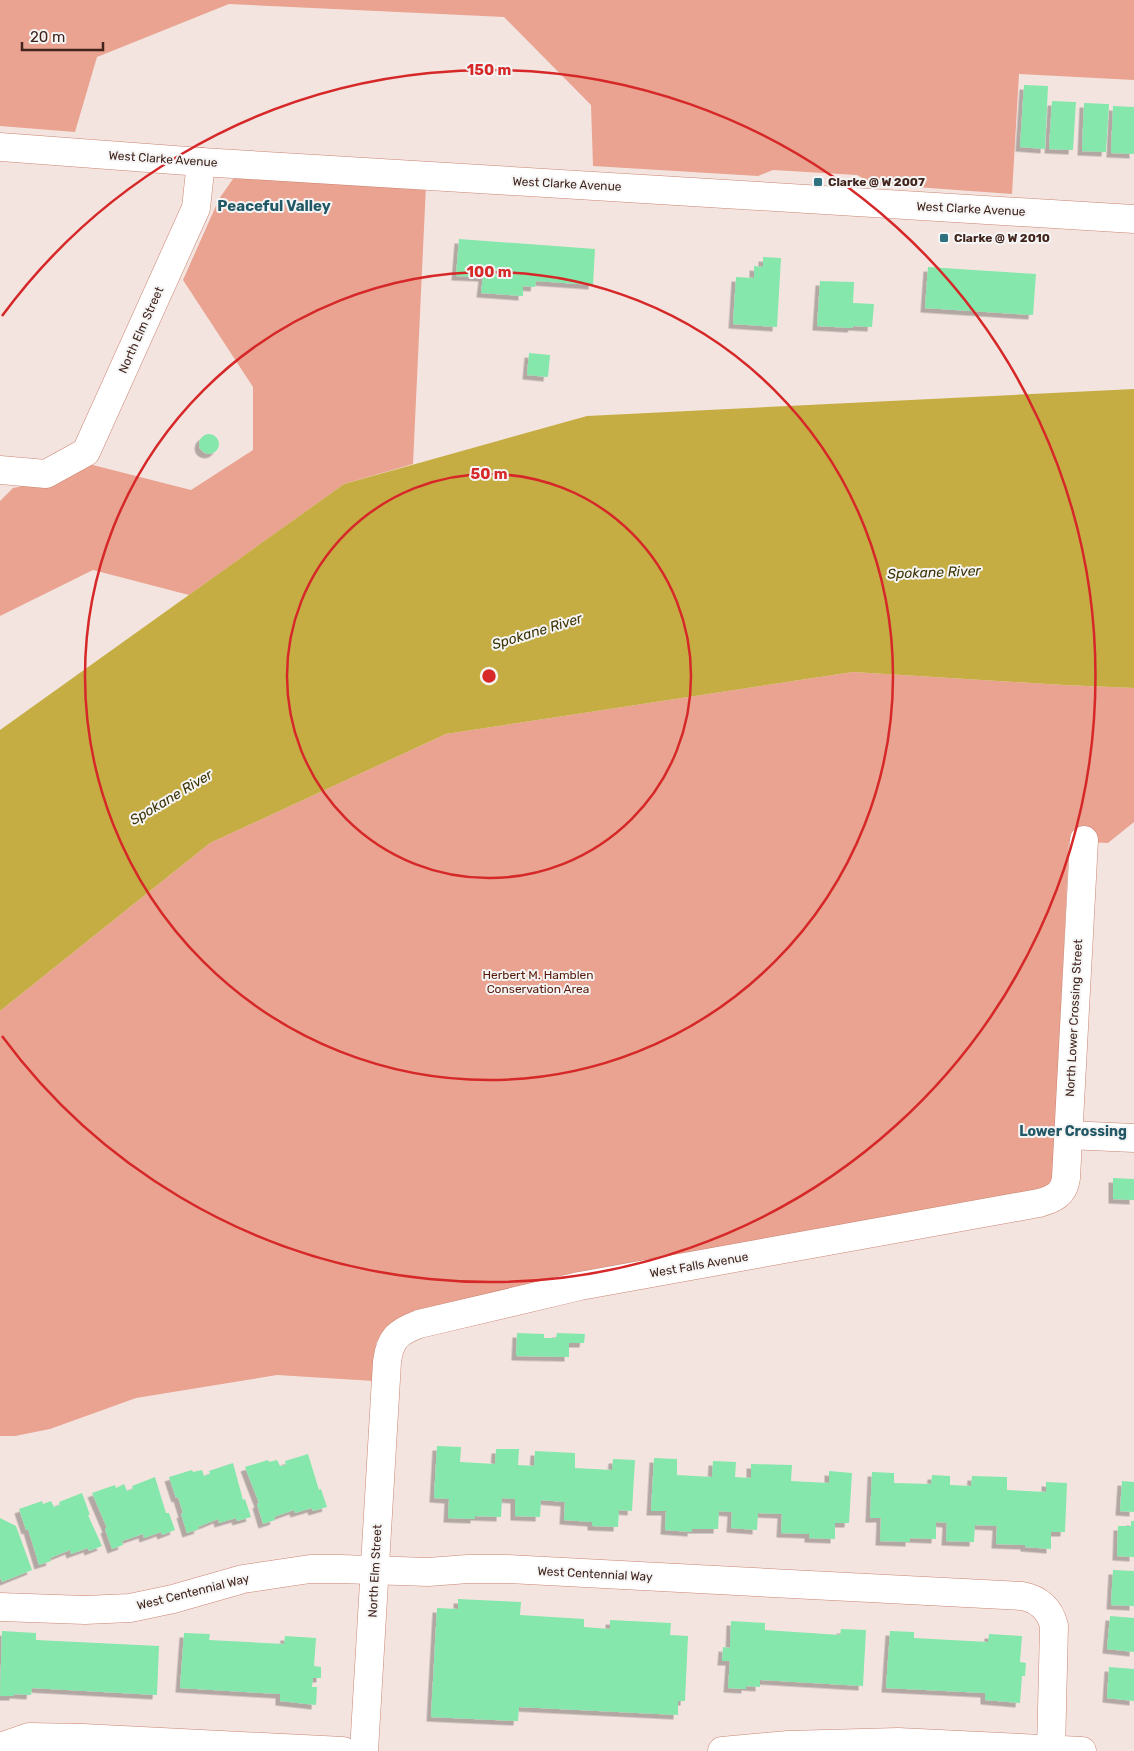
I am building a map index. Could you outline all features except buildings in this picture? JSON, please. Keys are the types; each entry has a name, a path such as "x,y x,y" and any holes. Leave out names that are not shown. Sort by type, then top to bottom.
{"street":[{"name":"West Clarke Avenue","path":"0,147 201,162 1134,219"},
{"name":"North Elm Street","path":"0,470 46,474 86,452 196,208 201,162"},
{"name":"North Lower Crossing Street","path":"1059,1194 1065,1185 1084,840"},
{"path":"1068,1135 1134,1138"},
{"name":"West Falls Avenue","path":"386,1390 388,1355 393,1340 406,1329 420,1324 580,1286 1039,1203 1052,1199 1059,1194"},
{"name":"North Elm Street","path":"364,1751 386,1390"},
{"name":"West Centennial Way","path":"0,1607 85,1610 130,1608 264,1575 326,1568 428,1572 506,1569 984,1594 1028,1598 1041,1604 1050,1613 1054,1626 1051,1750"},
{"path":"0,1747 29,1737 344,1751"},
{"path":"722,1751 847,1742 898,1742 1082,1751"}],"green space":[{"path":"0,0 1134,0 1134,80 1019,74 1012,194 874,184 857,175 773,170 758,176 593,166 591,105 504,17 229,4 97,57 75,132 0,126"},
{"path":"255,175 426,185 413,464 344,484 189,595 93,570 0,616 0,501 13,488 48,481 85,463 191,490 253,450 253,387 183,280 219,199 233,179"},
{"name":"Herbert M. Hamblen Conservation Area","path":"853,672 1134,688 1134,822 1108,843 1069,841 1053,1181 1050,1189 384,1332 376,1343 374,1381 277,1375 136,1398 50,1429 15,1436 0,1436 0,1011 210,843 446,734"}],"water":[{"name":"Spokane River","path":"1134,389 1134,688 853,672 446,734 210,843 0,1011 0,730 344,484 587,416"}],"place":[{"name":"Clarke @ W 2007","path":"818,182"},
{"name":"Clarke @ W 2010","path":"944,238"}],"district":[{"name":"Peaceful Valley","path":"274,206"},
{"name":"Lower Crossing","path":"1073,1131"}]}
